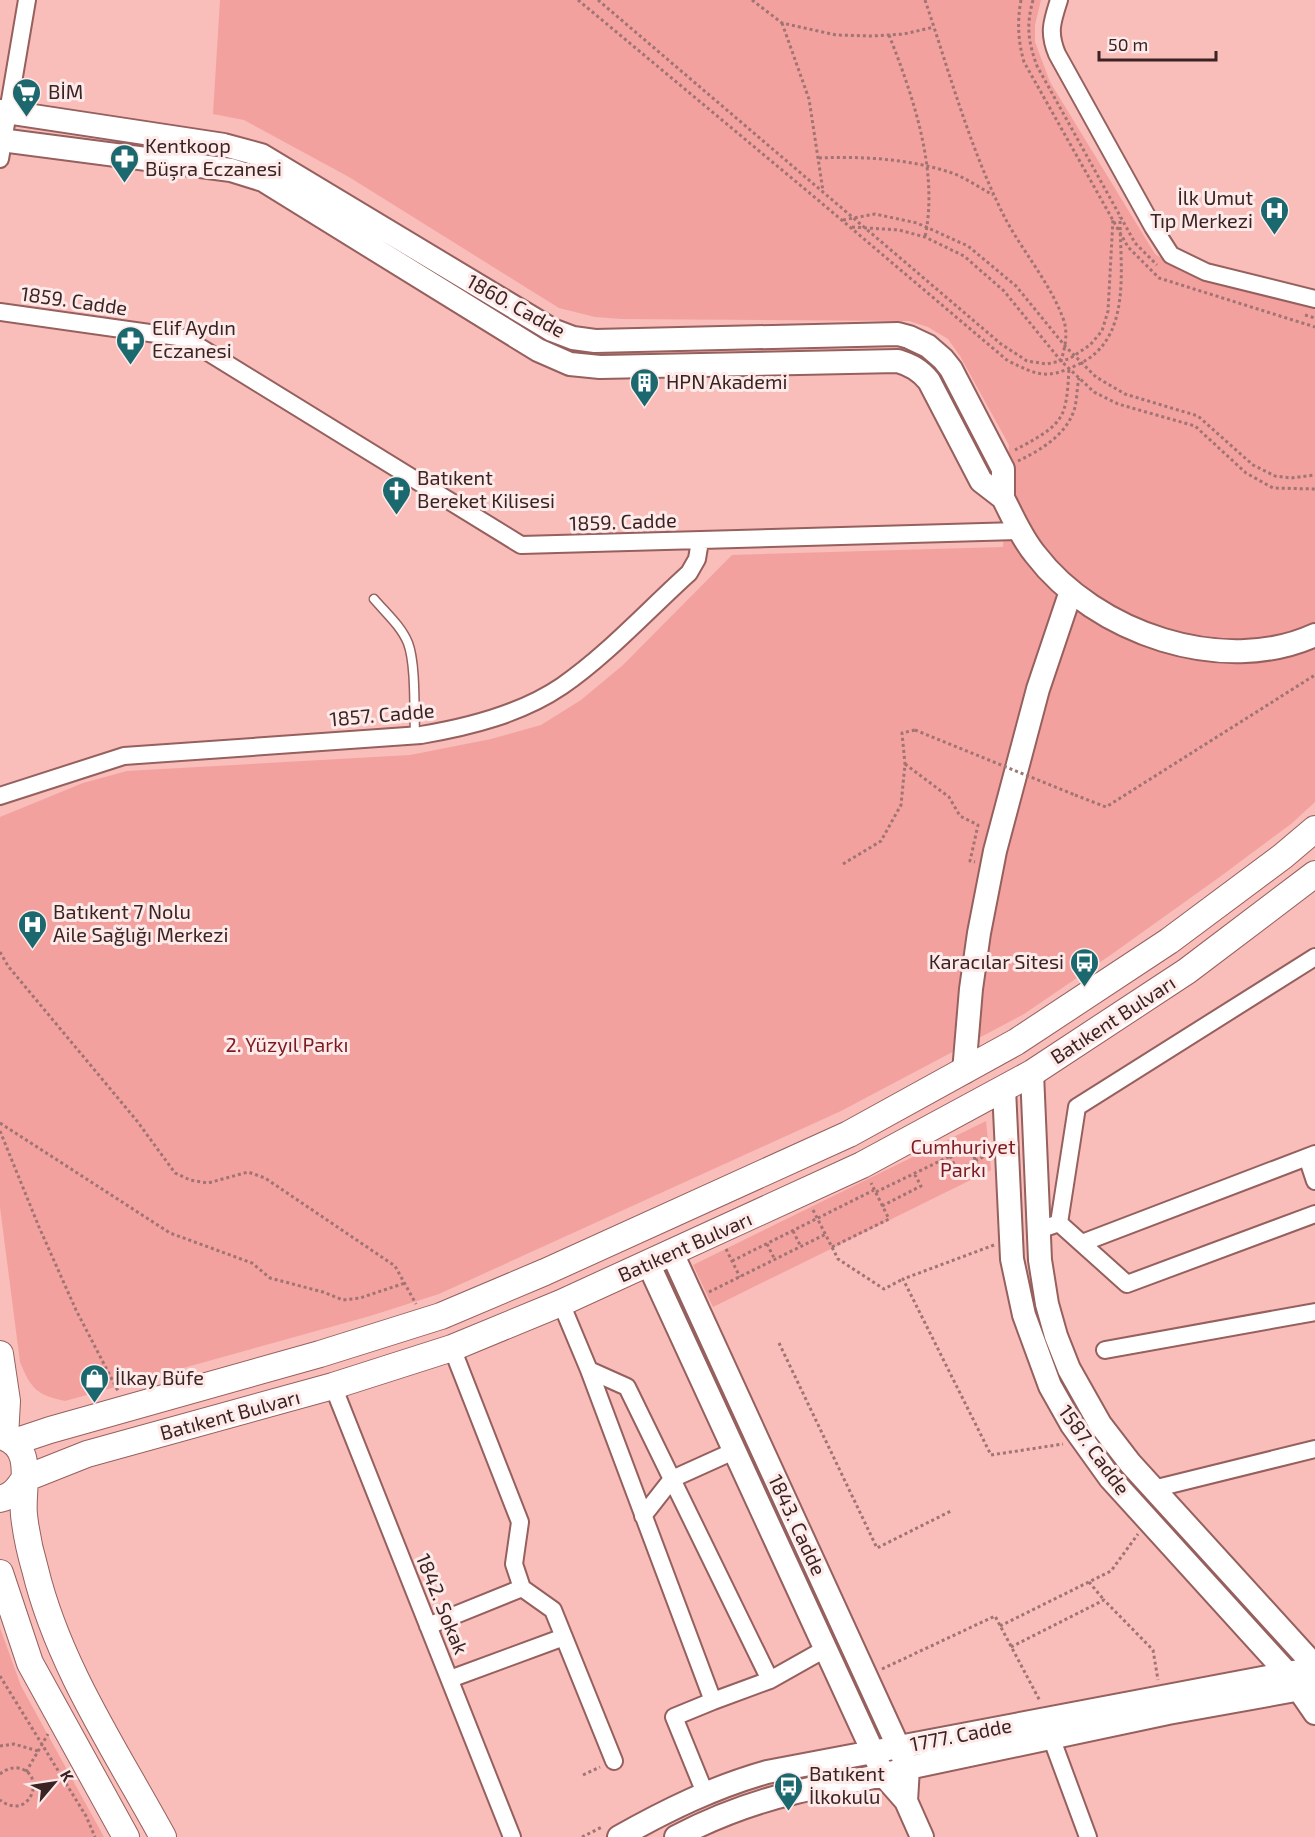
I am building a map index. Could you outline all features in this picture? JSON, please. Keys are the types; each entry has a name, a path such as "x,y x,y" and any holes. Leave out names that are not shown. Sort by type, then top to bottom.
{"main road":[{"name":"Batıkent Bulvarı","path":"6,1438 61,1426 320,1354 441,1316 545,1272 849,1134 1016,1042 1169,941 1283,856 1315,829"},
{"name":"Batıkent Bulvarı","path":"0,1499 11,1494 24,1479 87,1454 333,1386 453,1348 561,1303 862,1166 1032,1073 1187,971 1315,874"},
{"path":"0,1354 8,1401 6,1438 19,1447 24,1459 24,1514 34,1569 51,1622 75,1679 163,1837"},
{"path":"0,1573 30,1663 126,1837"}],"street":[{"path":"1,146 4,111 27,0"},
{"path":"1059,0 1052,24 1051,39 1057,54 1153,227 1171,255 1206,272 1315,298"},
{"name":"1860. Cadde","path":"4,111 224,145 271,160 552,330 573,338 595,341 898,334 917,340 936,352 951,369 1000,463 1003,498 1019,531 1052,574 1071,591 1133,629 1198,649 1223,651 1269,649 1287,646 1315,635"},
{"path":"222,169 224,145"},
{"name":"1860. Cadde","path":"1,146 222,169 263,180 538,350 570,364 600,367 898,361 907,363 916,368 929,381 981,481 1003,498"},
{"name":"1859. Cadde","path":"0,312 185,338 521,545 1019,531"},
{"name":"1857. Cadde","path":"0,796 124,756 415,735 448,730 489,719 538,700 562,686 590,664 689,573 697,559 700,541"},
{"path":"964,1072 971,988 995,851 1038,688 1071,591"},
{"path":"1315,957 1077,1107 1049,1226 1082,1243 1127,1284 1315,1214"},
{"name":"1587. Cadde","path":"1032,1073 1034,1117 1049,1226 1040,1260 1047,1304 1069,1369 1086,1401 1114,1444 1315,1667"},
{"name":"1587. Cadde","path":"1004,1089 1010,1239 1017,1287 1035,1349 1060,1406 1082,1441 1110,1478 1301,1683 1315,1713"},
{"path":"1005,1118 1011,1106 1020,1103 1029,1107 1034,1117"},
{"path":"1082,1243 1311,1156 1315,1181"},
{"name":"1843. Cadde","path":"672,1252 908,1768 906,1801"},
{"name":"1843. Cadde","path":"648,1263 884,1776 906,1801 922,1837"},
{"path":"561,1303 589,1370 713,1701"},
{"path":"1105,1350 1315,1311"},
{"path":"453,1348 520,1522 514,1564 522,1588 553,1610 614,1761"},
{"path":"589,1370 627,1387 770,1680"},
{"name":"1842. Sokak","path":"333,1386 512,1837"},
{"path":"1153,1489 1315,1449"},
{"path":"643,1516 672,1479 734,1451"},
{"path":"428,1626 522,1588"},
{"path":"450,1679 564,1637"},
{"path":"705,1793 674,1717 770,1680 825,1649"},
{"name":"1777. Cadde","path":"619,1837 667,1810 705,1793 767,1772 898,1747 1050,1728 1301,1683 1315,1667"},
{"name":"1777. Cadde","path":"676,1837 720,1816 774,1798 884,1776 1161,1697 1301,1683"},
{"path":"1050,1728 1088,1837"}],"lane":[{"path":"374,599 397,624 409,644 415,735"}],"path":[{"path":"578,0 843,220 1008,361 1038,375 1062,372 1091,359 1108,340 1118,317 1120,217"},
{"path":"598,0 1001,344 1027,361 1047,364 1074,356 1090,345 1102,331 1108,311 1113,219"},
{"path":"752,0 782,23 836,35 890,35 934,27"},
{"path":"924,0 969,137 994,196 1056,302 1065,324 1065,346 1061,361"},
{"path":"782,23 809,99 823,191"},
{"path":"890,35 919,123 926,166 929,217 925,237"},
{"path":"819,158 876,159 926,166 954,174 994,196"},
{"path":"843,220 875,214 927,226 968,246 1016,286 1065,346 1096,377 1125,394 1198,416 1253,465 1275,476 1291,478 1315,476"},
{"path":"851,227 899,230 925,237 964,256 1004,291 1061,361 1094,392 1118,404 1195,426 1246,473 1273,488 1315,489"},
{"path":"1000,463 1035,440 1058,420 1063,412 1069,369"},
{"path":"1000,463 1036,451 1063,430 1075,407 1078,378"},
{"path":"843,864 863,854 881,841 901,805 905,764 902,733 915,730 1106,807 1315,675"},
{"path":"905,764 949,797 960,816 978,825 970,861"},
{"path":"0,952 8,966 137,1121 175,1173 190,1180 208,1183 248,1172 265,1178 395,1266 417,1304"},
{"path":"0,1123 170,1233 252,1263 270,1278 323,1292 343,1300 360,1298 405,1283"},
{"path":"0,1131 71,1299 118,1391"},
{"path":"950,1156 957,1170 1006,1145"},
{"path":"732,1261 969,1147 975,1161"},
{"path":"832,1247 889,1219 862,1166"},
{"path":"882,1206 921,1186 914,1173"},
{"path":"804,1192 838,1259 884,1289 1010,1239"},
{"path":"793,1231 801,1247"},
{"path":"717,1232 740,1277"},
{"path":"694,1300 826,1234"},
{"path":"767,1244 775,1260"},
{"path":"903,1280 991,1455 1082,1441"},
{"path":"778,1343 877,1548 951,1511"},
{"path":"1000,1626 1111,1571 1149,1521"},
{"path":"1089,1582 1153,1650 1161,1697"},
{"path":"1011,1647 1104,1600"},
{"path":"866,1677 995,1616 1050,1728"},
{"path":"0,1676 86,1816 95,1837"},
{"path":"26,1772 50,1730"},
{"path":"0,1746 14,1744 38,1751"},
{"path":"0,1774 10,1768 21,1769 33,1782 34,1789 29,1800 18,1806 5,1804 0,1800"}],"green space":[{"name":"2. Yüzyıl Parkı","path":"220,0 1041,0 1035,25 1035,42 1050,82 1155,254 1179,270 1203,280 1315,309 1315,802 1291,824 1221,876 1024,1014 841,1111 439,1294 370,1316 65,1401 48,1396 36,1389 20,1362 0,1207 0,817 83,783 127,771 410,755 491,739 541,725 581,700 623,665 732,555 1003,547 1009,445 960,356 948,339 928,327 909,321 622,319 595,317 559,308 349,177 244,120 213,114"},
{"name":"Cumhuriyet Parkı","path":"986,1121 991,1170 713,1307 693,1265"},
{"path":"0,1628 21,1686 104,1837 0,1837"}],"place":[{"name":"BİM","path":"27,118"},
{"name":"Kentkoop Büşra Eczanesi","path":"124,184"},
{"name":"İlk Umut Tıp Merkezi","path":"1274,236"},
{"name":"Elif Aydın Eczanesi","path":"131,366"},
{"name":"HPN Akademi","path":"645,408"},
{"name":"Batıkent Bereket Kilisesi","path":"396,516"},
{"name":"Batıkent 7 Nolu Aile Sağlığı Merkezi","path":"32,950"},
{"name":"Karacılar Sitesi","path":"1085,988"},
{"name":"İlkay Büfe","path":"94,1404"},
{"name":"Batıkent İlkokulu","path":"788,1812"}]}
